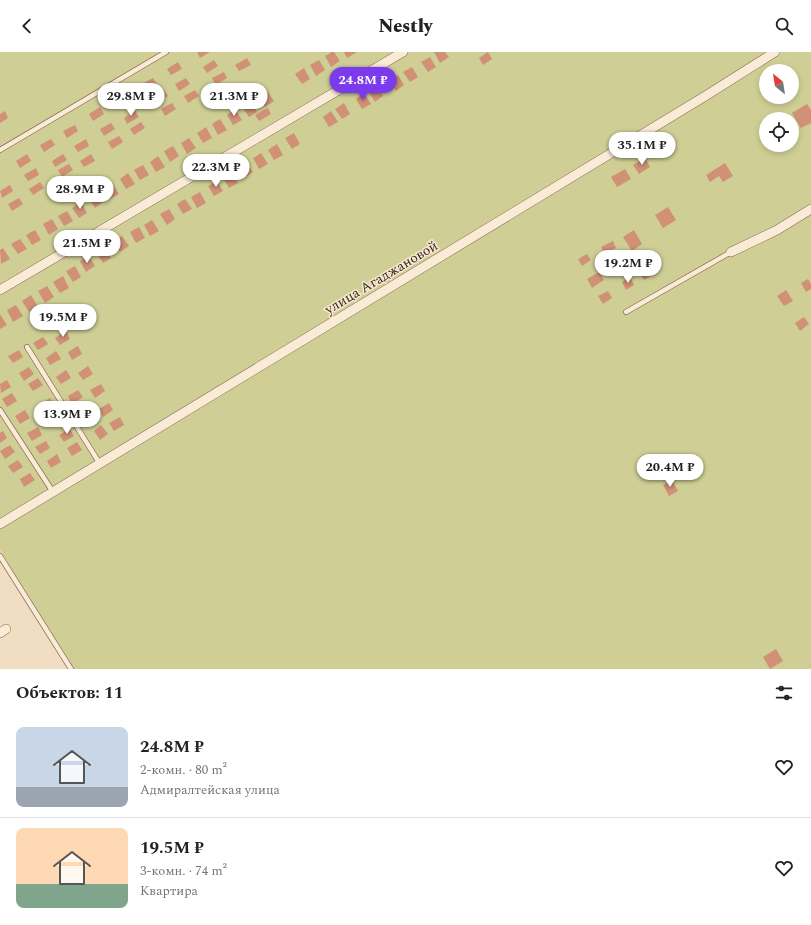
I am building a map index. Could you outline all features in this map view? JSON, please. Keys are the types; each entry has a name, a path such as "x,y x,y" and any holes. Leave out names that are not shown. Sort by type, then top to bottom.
{"street":[{"path":"0,290 403,52"},
{"name":"улица Агаджановой","path":"0,524 707,95 775,52"},
{"path":"731,252 777,230 811,209"}],"lane":[{"path":"0,150 166,52"},
{"path":"626,312 731,252"},
{"path":"27,347 100,464"},
{"path":"0,410 53,492"},
{"path":"0,556 71,669"}],"green space":[{"path":"0,52 811,52 811,669 72,669 0,550"}],"building":[{"path":"197,52 210,52 200,58"},
{"path":"334,52 340,61 331,67 325,56"},
{"path":"344,52 357,52 347,58"},
{"path":"434,52 445,52 449,57 440,63"},
{"path":"488,52 492,59 483,65 479,58"},
{"path":"430,57 436,67 428,72 421,62"},
{"path":"247,58 251,65 239,71 235,65"},
{"path":"214,60 218,66 207,73 203,67"},
{"path":"319,60 325,70 316,76 310,65"},
{"path":"178,62 182,69 171,75 167,69"},
{"path":"412,67 418,77 410,82 403,72"},
{"path":"304,68 310,79 302,84 295,74"},
{"path":"224,72 227,78 216,85 212,78"},
{"path":"398,75 404,85 396,91 389,80"},
{"path":"153,78 157,84 146,91 142,84"},
{"path":"186,78 190,84 179,91 175,84"},
{"path":"377,86 383,96 375,102 368,91"},
{"path":"164,90 168,96 157,103 153,97"},
{"path":"195,90 199,96 188,103 184,96"},
{"path":"267,91 274,101 265,107 259,96"},
{"path":"364,93 371,104 362,109 356,99"},
{"path":"127,94 131,101 120,107 116,101"},
{"path":"251,102 257,112 249,117 242,107"},
{"path":"172,103 176,109 165,116 161,109"},
{"path":"344,103 350,114 342,119 335,109"},
{"path":"807,104 811,110 811,123 801,128 799,125 799,112 794,112"},
{"path":"100,107 104,114 93,121 89,114"},
{"path":"268,108 271,114 259,121 255,115"},
{"path":"235,109 242,120 233,125 227,115"},
{"path":"5,111 8,118 0,123 0,114"},
{"path":"135,111 139,117 127,124 124,118"},
{"path":"331,111 338,122 329,127 323,117"},
{"path":"220,119 227,130 218,135 212,124"},
{"path":"141,122 145,128 134,135 130,129"},
{"path":"111,123 115,129 104,136 100,129"},
{"path":"75,125 78,131 67,138 63,131"},
{"path":"206,127 212,138 203,143 197,133"},
{"path":"294,133 300,144 292,149 285,138"},
{"path":"119,136 123,142 112,149 108,142"},
{"path":"189,138 196,148 187,154 181,143"},
{"path":"51,139 55,145 44,152 40,145"},
{"path":"86,139 89,146 78,152 74,146"},
{"path":"277,144 283,155 274,160 268,150"},
{"path":"173,146 179,156 170,162 164,151"},
{"path":"261,153 268,164 259,169 253,158"},
{"path":"27,154 31,161 20,168 16,161"},
{"path":"63,154 67,160 55,167 52,161"},
{"path":"91,154 95,161 84,167 80,161"},
{"path":"158,156 165,167 156,172 150,162"},
{"path":"645,158 650,167 639,174 633,165"},
{"path":"246,162 253,172 244,178 237,167"},
{"path":"725,163 733,176 723,182 719,176 710,182 706,175"},
{"path":"69,164 73,170 62,177 58,170"},
{"path":"143,165 149,175 140,180 134,170"},
{"path":"36,168 39,175 28,181 24,175"},
{"path":"625,169 631,179 617,187 611,177"},
{"path":"128,173 135,184 126,189 120,179"},
{"path":"232,173 238,183 229,188 223,178"},
{"path":"217,181 223,191 214,196 208,186"},
{"path":"40,182 44,188 33,195 29,189"},
{"path":"112,183 119,194 110,199 104,189"},
{"path":"10,185 13,191 2,198 0,191"},
{"path":"97,192 103,202 95,208 88,197"},
{"path":"200,192 206,203 197,208 191,197"},
{"path":"19,198 23,204 12,211 8,204"},
{"path":"185,199 192,209 183,214 177,204"},
{"path":"81,202 87,213 79,218 72,208"},
{"path":"668,207 676,220 663,228 655,215"},
{"path":"169,209 175,219 167,225 160,214"},
{"path":"67,211 73,221 64,226 58,216"},
{"path":"52,219 58,229 49,235 43,224"},
{"path":"152,220 159,231 150,236 144,225"},
{"path":"139,227 145,238 136,243 130,232"},
{"path":"35,230 41,240 32,245 26,235"},
{"path":"634,230 642,244 632,251 623,237"},
{"path":"122,236 129,246 120,252 114,241"},
{"path":"20,239 27,249 18,254 11,244"},
{"path":"613,241 616,248 605,254 601,247"},
{"path":"105,247 111,258 103,263 96,253"},
{"path":"3,248 10,259 1,264 0,250"},
{"path":"587,254 591,260 582,266 578,259"},
{"path":"89,256 95,266 86,272 80,261"},
{"path":"622,257 626,264 614,270 610,264"},
{"path":"645,262 653,275 644,280 636,267"},
{"path":"75,266 81,277 73,282 66,271"},
{"path":"599,272 604,280 592,288 587,279"},
{"path":"63,276 69,288 60,293 53,282"},
{"path":"630,277 634,285 626,290 622,282"},
{"path":"808,279 811,284 811,289 806,292 801,283"},
{"path":"47,286 54,297 45,303 38,291"},
{"path":"786,290 793,301 784,306 777,296"},
{"path":"608,291 612,298 603,304 598,296"},
{"path":"31,295 38,307 29,312 22,301"},
{"path":"16,305 23,316 13,322 7,310"},
{"path":"0,314 7,325 0,329"},
{"path":"804,317 809,324 800,331 795,323"},
{"path":"66,331 70,339 60,345 55,338"},
{"path":"43,337 48,344 38,350 33,343"},
{"path":"78,346 82,354 72,360 68,352"},
{"path":"19,350 23,357 13,363 8,356"},
{"path":"56,351 61,359 50,365 46,358"},
{"path":"88,366 93,374 83,380 78,373"},
{"path":"29,367 34,374 24,381 19,373"},
{"path":"66,370 71,378 61,384 56,377"},
{"path":"38,378 43,385 33,391 28,384"},
{"path":"7,380 11,387 1,393 0,384"},
{"path":"101,384 105,391 95,398 90,390"},
{"path":"78,390 83,397 72,404 68,396"},
{"path":"12,393 17,401 7,407 2,399"},
{"path":"50,398 54,405 44,411 40,404"},
{"path":"109,403 113,410 103,417 99,409"},
{"path":"90,406 95,414 85,420 80,412"},
{"path":"25,410 30,418 20,424 15,416"},
{"path":"58,412 63,420 53,426 48,418"},
{"path":"120,417 124,425 114,431 109,423"},
{"path":"101,425 108,434 100,440 94,431"},
{"path":"38,427 42,435 32,441 27,433"},
{"path":"70,429 74,436 64,442 59,435"},
{"path":"3,431 7,438 0,443 0,433"},
{"path":"46,441 50,448 40,454 35,447"},
{"path":"77,442 82,450 72,456 67,448"},
{"path":"10,445 15,452 5,459 0,451"},
{"path":"57,454 61,462 51,468 47,461"},
{"path":"18,460 23,467 13,473 8,466"},
{"path":"30,473 35,480 24,487 20,479"},
{"path":"672,480 678,491 669,496 663,485"},
{"path":"776,649 783,661 770,669 763,657"}]}
